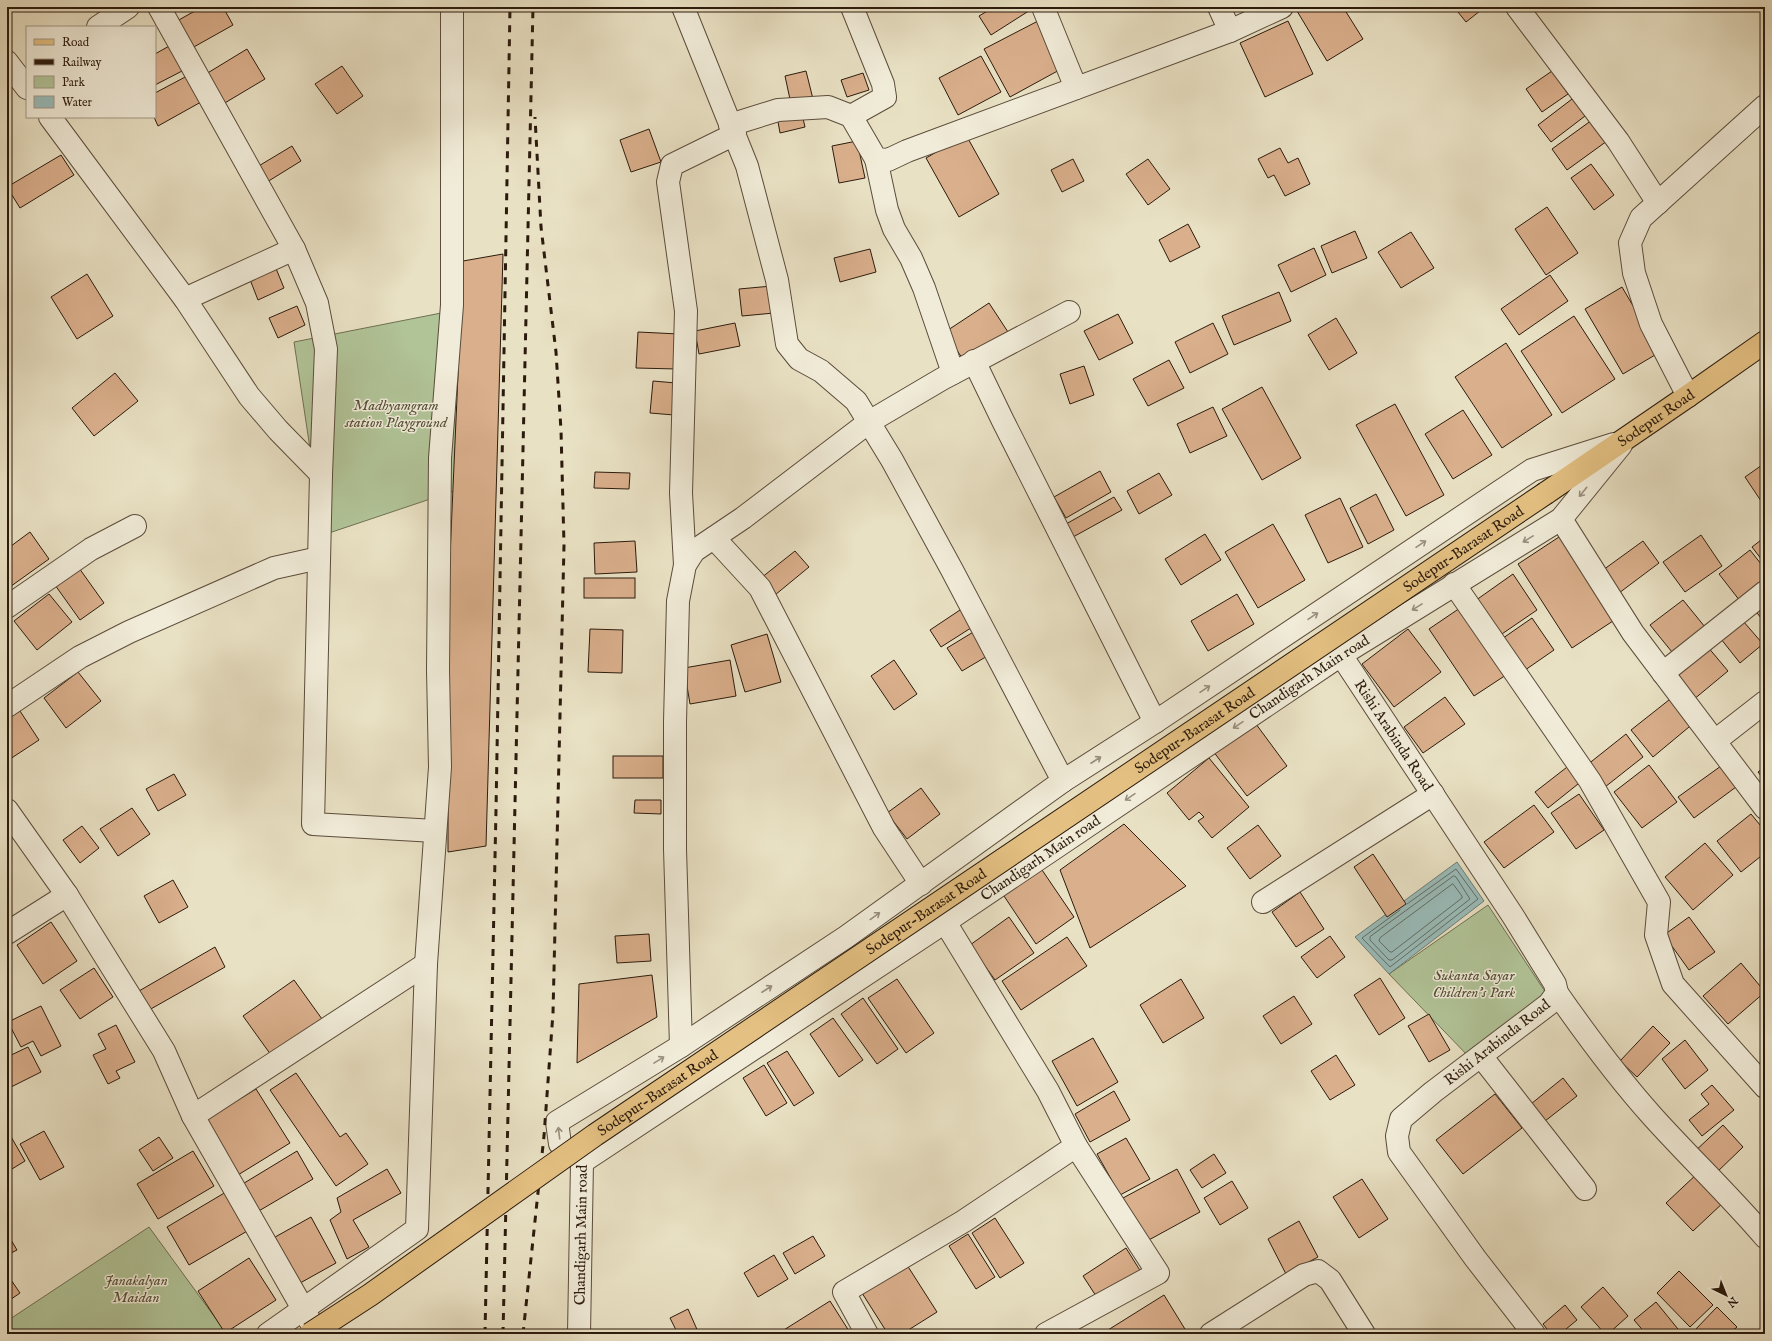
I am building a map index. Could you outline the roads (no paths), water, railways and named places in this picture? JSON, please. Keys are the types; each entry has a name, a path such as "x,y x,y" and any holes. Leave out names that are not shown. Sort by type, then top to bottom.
{"main road":[{"name":"Sodepur Road","path":"1546,493 1625,440 1765,342"},
{"name":"Sodepur-Barasat Road","path":"310,1334 376,1290 602,1130 1546,493"}],"street":[{"path":"100,26 128,7"},
{"path":"159,7 294,249 317,303 326,349 321,474 313,824 435,830"},
{"path":"268,1334 417,1229 426,964 440,767 438,670 440,458 452,305 452,7"},
{"path":"683,7 747,166 777,280 787,344 799,359 821,370 856,401 892,460 952,570 1063,781"},
{"path":"851,116 885,98 883,84 852,7"},
{"path":"1043,7 1076,88"},
{"path":"1219,7 1230,32"},
{"path":"876,159 888,160 907,151 1230,32 1282,7"},
{"path":"1517,7 1618,141 1658,203"},
{"path":"7,62 25,81"},
{"path":"681,1046 676,849 675,722 678,601 685,565 681,493 686,311 668,182 669,172 672,165 732,129 778,110 828,106 851,116 876,159 887,210 894,229 911,258 924,288 953,373"},
{"path":"1688,396 1651,324 1634,273 1630,244 1641,218 1765,106"},
{"path":"51,118 185,299 249,396 278,430 321,474"},
{"path":"185,299 294,249"},
{"path":"685,565 694,551 714,538 869,422 953,373 1069,312"},
{"path":"974,362 1155,722"},
{"path":"582,1162 560,1144 557,1122 681,1046 846,937 1063,781 1155,722 1532,470 1625,440"},
{"name":"Chandigarh Main road","path":"579,1334 582,1162 945,922 1341,655 1561,519 1625,440"},
{"path":"1561,519 1633,633 1765,808"},
{"path":"7,606 91,548 135,526"},
{"path":"714,538 760,588 884,828 921,884"},
{"path":"7,706 80,657 129,632 274,568 319,558"},
{"path":"1454,584 1590,781 1659,902 1656,935 1673,984 1765,1087"},
{"path":"1663,673 1765,592"},
{"name":"Rishi Arabinda Road","path":"1341,655 1545,966 1555,984 1557,993 1549,1004 1433,1092 1401,1119 1397,1136 1399,1152 1476,1258 1534,1334"},
{"path":"1715,741 1765,702"},
{"path":"1263,902 1433,794"},
{"path":"7,810 67,895 164,1051 193,1116 302,1309 318,1334"},
{"path":"7,933 67,895"},
{"path":"945,922 1048,1091 1076,1146 1158,1272 1046,1334"},
{"path":"193,1116 426,964"},
{"path":"1557,993 1592,1044 1653,1117 1744,1212 1765,1237"},
{"path":"1481,1056 1585,1189"},
{"path":"867,1334 844,1292 964,1221 1076,1146"},
{"path":"1211,1334 1304,1275 1318,1272 1330,1280 1364,1334"}],"water":[{"path":"1457,862 1484,901 1389,974 1355,937"}],"railway":[{"path":"485,1334 510,7"},
{"path":"503,1334 533,7"},
{"path":"523,1334 544,1136 553,1013 564,545 561,430 556,352 541,227 535,117"}],"park label":[{"name":"Madhyamgram station Playground","path":"396,414"},
{"name":"Sukanta Sayar Children's Park","path":"1474,984"},
{"name":"Janakalyan Maidan","path":"136,1288"}]}
